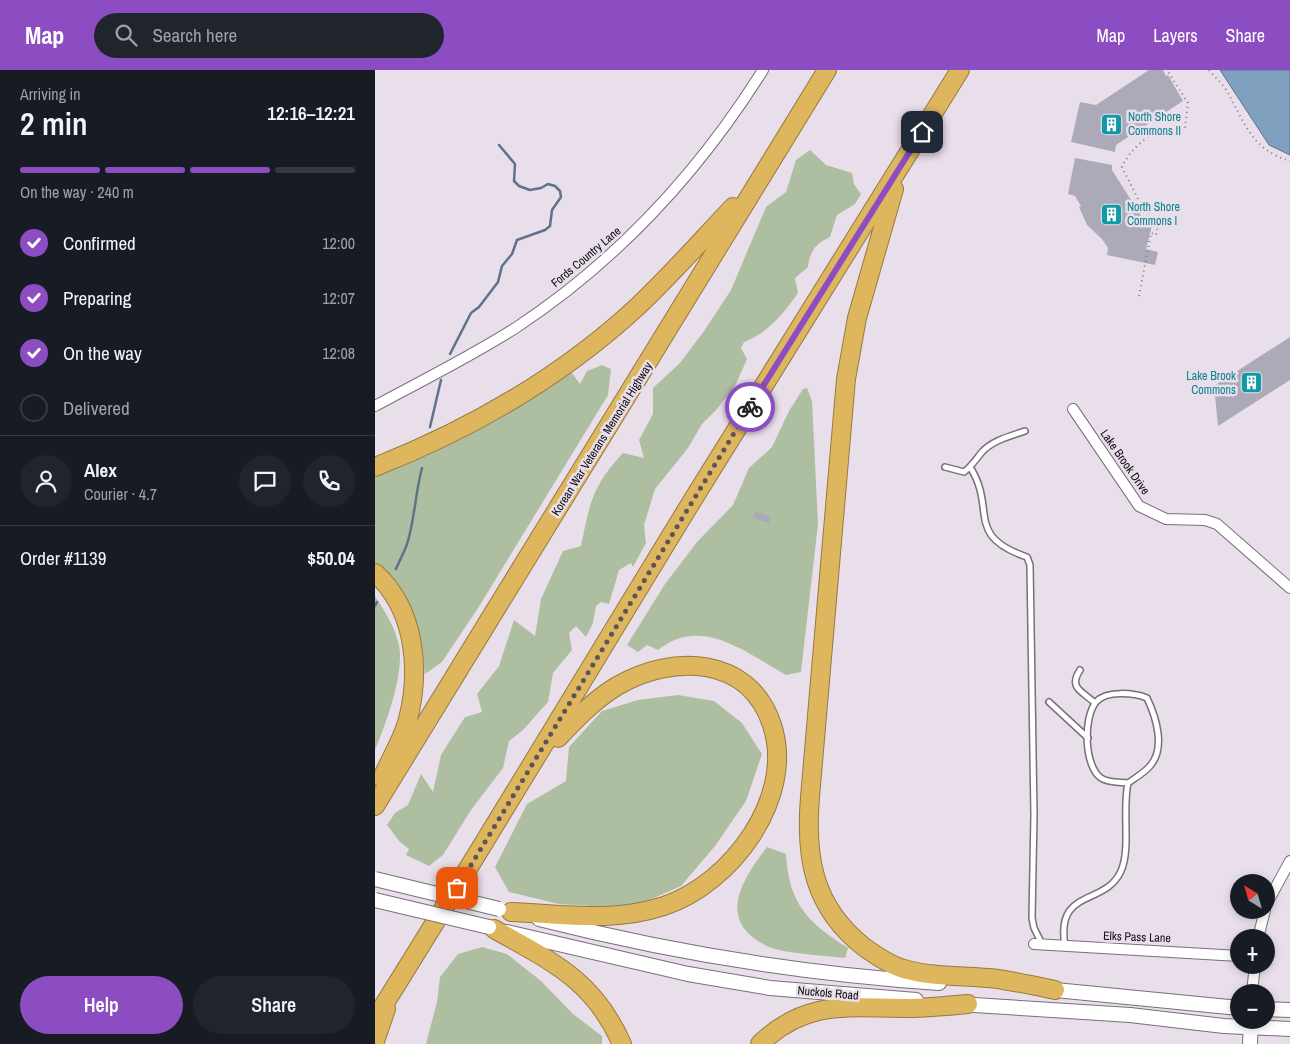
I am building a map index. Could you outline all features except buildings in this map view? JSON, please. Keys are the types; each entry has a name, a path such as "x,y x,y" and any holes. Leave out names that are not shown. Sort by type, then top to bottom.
{"highway":[{"name":"Korean War Veterans Memorial Highway","path":"375,806 827,70"},
{"path":"375,1019 826,284 898,174 960,70"},
{"path":"898,174 857,318 846,379 807,830 809,855 819,891 838,922 856,940 885,960 902,969 924,974 998,979 1055,990"},
{"path":"375,467 473,423 532,388 576,358 656,289 756,183"},
{"path":"375,573 390,590 405,619 414,663 414,683 407,723 375,792"},
{"path":"495,826 554,744 580,714 611,690 641,674 684,665 707,666 722,671 750,689 766,710 772,724 776,754 767,802 752,835 741,852 710,882 663,907 613,917 587,918 505,910"},
{"path":"492,928 542,954 586,988 606,1013 622,1044"},
{"path":"375,1041 392,992"},
{"path":"759,1044 799,1018 838,1007 907,1008 968,1004"}],"main road":[{"name":"Nuckols Road","path":"375,879 689,954 790,970 855,978 1055,990 1230,1007"},
{"name":"Nuckols Road","path":"375,900 678,972 770,988 1230,1022"},
{"path":"1275,1009 1290,1010"},
{"name":"Nuckols Road","path":"1275,1027 1290,1029"},
{"path":"1250,1044 1251,1029"}],"street":[{"name":"Fords Country Lane","path":"375,406 516,327 551,303 610,255 663,204 693,169 723,130 763,70"},
{"name":"Lake Brook Drive","path":"1073,409 1139,506 1166,519 1205,520 1217,524 1290,588"},
{"path":"1275,892 1286,875 1290,861"},
{"name":"Elks Pass Lane","path":"1038,944 1230,955"}],"lane":[{"path":"945,467 964,472 983,452 997,441 1025,431"},
{"path":"970,467 980,482 981,500 989,534 1001,546 1027,557 1030,565 1034,815 1033,918 1038,944"},
{"path":"1080,670 1074,683 1078,690 1095,703"},
{"path":"1065,946 1062,929 1064,918 1077,904 1107,886 1121,871 1125,857 1125,796 1128,783 1150,766 1157,751 1158,733 1153,711 1147,698 1138,694 1105,695 1095,703 1088,718 1091,765 1101,778 1110,782 1128,783"},
{"path":"1049,702 1088,738"}],"path":[{"path":"1139,296 1151,232 1156,235 1158,226 1151,225 1122,167 1133,149 1143,142 1165,129 1185,128 1188,103 1167,70"},
{"path":"1209,70 1224,87 1243,125 1252,137 1281,158 1290,161"}],"green space":[{"path":"810,150 826,165 852,173 854,184 861,194 855,204 837,215 830,237 814,249 808,267 795,278 798,293 787,308 768,328 744,342 741,348 747,359 736,384 717,409 702,424 688,448 655,489 644,525 646,543 633,567 631,563 619,570 609,604 601,602 596,606 593,623 586,637 576,626 569,633 572,650 553,673 548,702 523,730 509,741 503,768 471,810 443,855 429,866 406,855 409,849 400,842 387,825 395,813 408,805 421,774 433,792 441,755 465,717 482,712 477,694 499,666 514,620 535,636 541,599 563,551 581,546 590,506 598,486 623,453 644,458 639,440 653,414 653,388 680,363 704,331 731,290 766,207 786,192 796,160"},
{"path":"602,365 611,369 608,395 480,605 442,662 425,674 420,643 404,600 396,587 375,564 375,474 553,381 572,373 580,384 587,371"},
{"path":"807,388 812,401 818,524 801,672 786,675 740,648 707,637 691,636 674,640 658,650 647,645 638,652 627,645 665,584 697,542 733,505 749,468 772,447 789,411 803,389"},
{"path":"375,596 395,632 400,656 395,691 375,750"},
{"path":"678,695 714,701 742,723 762,754 746,801 715,846 681,886 640,904 607,907 559,904 509,892 495,867 527,804 566,781 569,747 602,711 638,700"},
{"path":"767,847 786,854 791,886 796,899 811,920 848,948 845,958 794,953 775,949 752,937 742,926 738,913 738,900 742,887 757,860"},
{"path":"482,947 507,954 541,981 573,1014 602,1036 602,1044 426,1044 437,1002 440,977 458,954"}],"water":[{"path":"1220,70 1290,70 1290,155 1269,145"}],"waterway":[{"path":"450,354 471,313 479,307 498,282 502,266 512,254 517,240 545,230 550,226 552,210 561,197 560,191 555,186 548,184 541,188 530,190 519,186 514,181 515,164 499,145"},
{"path":"430,427 441,380"},
{"path":"396,569 408,541 422,468"},
{"path":"375,606 377,602"}],"way so far":[{"path":"457,888 750,407"}],"place":[{"name":"North Shore Commons II","path":"1112,124"},
{"name":"North Shore Commons I","path":"1111,214"},
{"name":"Lake Brook Commons","path":"1252,383"}],"route":[{"path":"750,407 826,284 898,174 922,132"}]}
